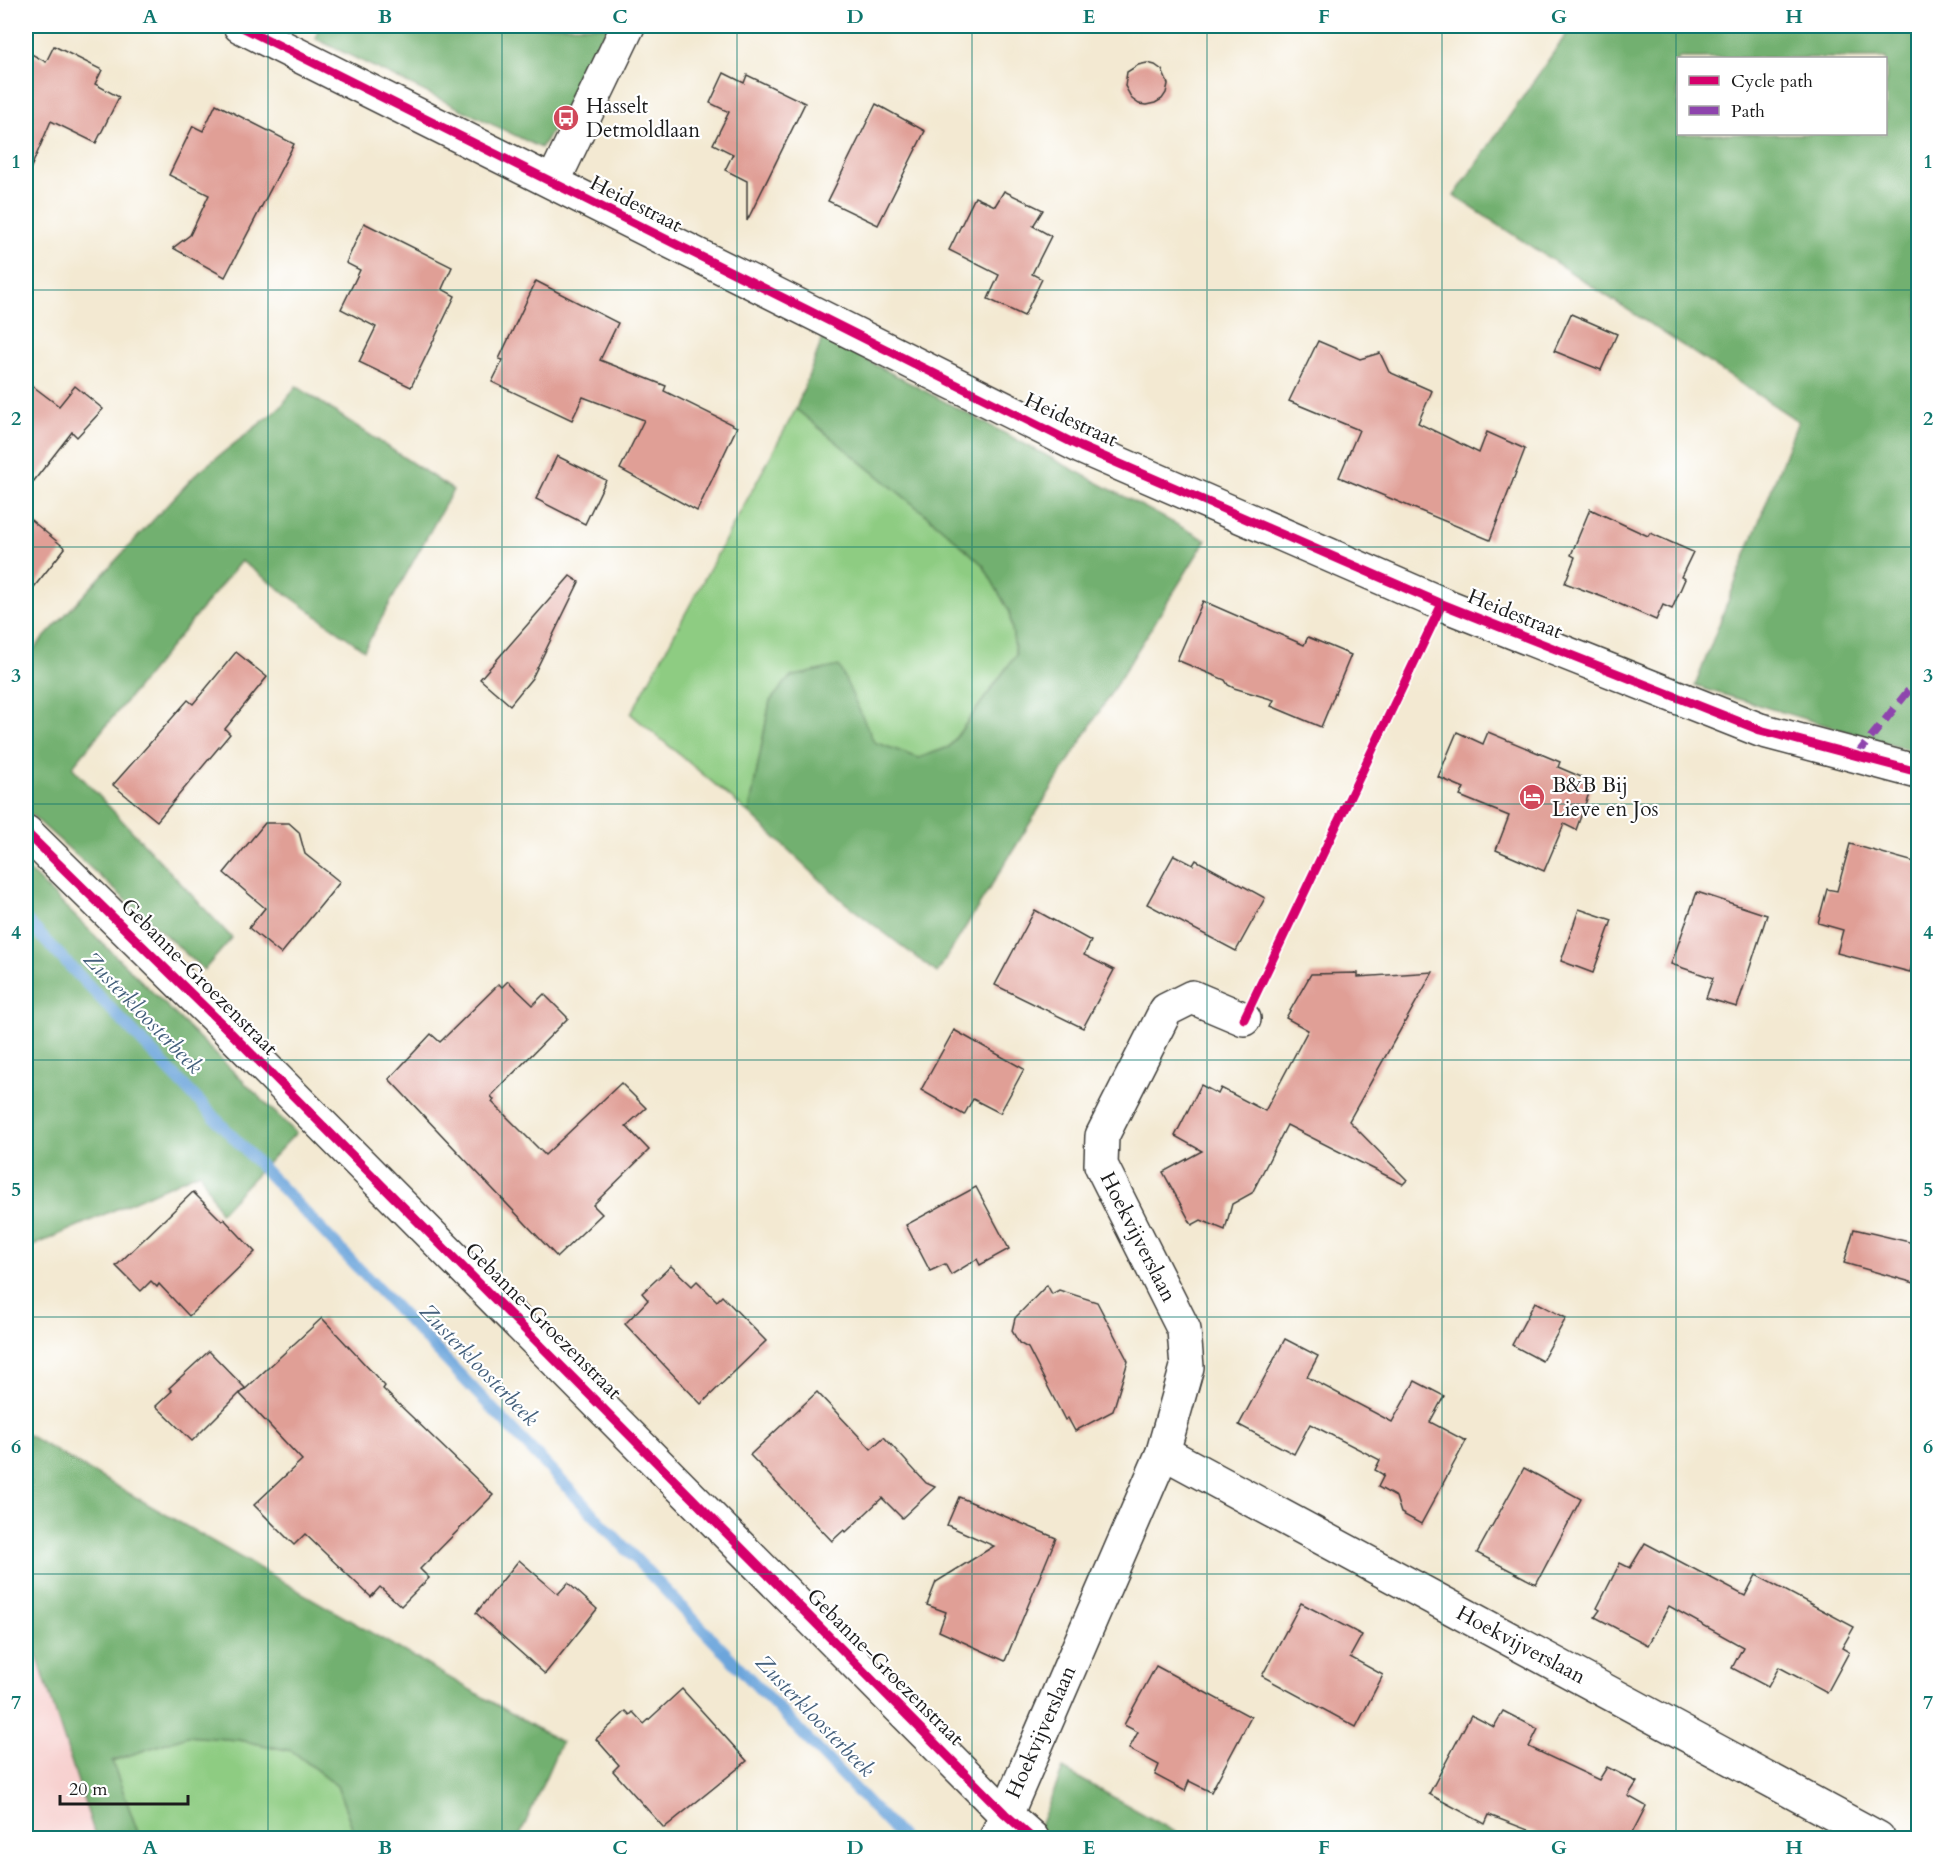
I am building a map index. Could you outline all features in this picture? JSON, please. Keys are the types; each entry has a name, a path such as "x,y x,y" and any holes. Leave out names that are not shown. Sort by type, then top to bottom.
{"street":[{"name":"Heidestraat","path":"240,26 1081,447 1442,604 1760,730 1918,772"},
{"path":"553,182 628,26"},
{"name":"Gebanne-Groezenstraat","path":"26,832 232,1034 1001,1826 1032,1839"},
{"name":"Hoekvijverslaan","path":"1001,1826 1163,1452 1187,1367 1184,1329 1101,1165 1102,1136 1166,1010 1192,998 1244,1019"},
{"name":"Hoekvijverslaan","path":"1163,1452 1878,1839"}],"shaded area":[{"path":"26,1622 96,1838 26,1838"}],"green space":[{"path":"318,26 608,27 584,79 541,148 316,39"},
{"path":"1572,26 1918,26 1918,753 1695,686 1798,421 1454,196"},
{"path":"823,337 1206,540 937,973 844,902 749,813 770,701 790,677 839,666 874,742 919,758 949,747 1016,655 1009,611 983,565 941,527 796,409"},
{"path":"296,386 453,490 364,650 241,561 72,767 232,938 204,970 26,810 26,657 197,473 281,407"},
{"path":"796,409 941,527 983,565 1009,611 1016,655 949,747 919,758 874,742 856,707 770,701 749,813 631,714"},
{"path":"26,868 296,1133 220,1213 200,1172 26,1249"},
{"path":"26,1434 561,1742 519,1838 356,1838 337,1786 292,1751 239,1740 187,1736 112,1761 140,1838 96,1838 26,1622"},
{"path":"187,1736 239,1740 292,1751 337,1786 356,1838 140,1838 112,1761"},
{"path":"1063,1769 1186,1838 1035,1838"}],"building":[{"path":"54,46 102,70 95,84 119,97 96,143 51,121 26,179 26,51 46,62"},
{"path":"1147,63 1162,70 1168,84 1162,99 1146,105 1139,104 1132,99 1125,86 1127,72 1138,65"},
{"path":"724,73 744,83 747,75 805,103 747,221 747,181 725,170 733,154 713,144 729,112 710,103"},
{"path":"216,104 294,144 225,277 173,248 190,235 209,195 169,175 193,126 203,131"},
{"path":"876,104 925,131 878,225 828,201"},
{"path":"1004,191 1043,210 1033,226 1051,236 1032,274 1042,279 1024,316 988,299 999,275 949,250 975,197 995,206"},
{"path":"364,223 452,267 442,289 455,296 411,387 359,362 376,327 341,309 360,270 346,263"},
{"path":"536,281 618,323 600,360 666,386 664,391 737,427 697,511 620,469 644,420 583,397 572,420 492,382 503,360 499,359"},
{"path":"1571,314 1617,334 1601,370 1554,351"},
{"path":"1318,341 1360,359 1380,353 1389,372 1432,391 1418,423 1479,453 1487,432 1525,449 1490,540 1339,477 1359,430 1289,401"},
{"path":"26,381 59,406 75,386 103,409 77,437 72,432 26,491"},
{"path":"557,456 606,480 585,524 536,499"},
{"path":"1590,509 1648,536 1650,533 1693,552 1681,577 1685,579 1672,609 1663,605 1656,620 1565,583 1575,557 1571,555"},
{"path":"26,516 65,548 26,597"},
{"path":"570,576 579,582 532,678 510,705 480,679"},
{"path":"1203,601 1304,645 1308,637 1351,655 1321,727 1271,706 1274,700 1234,688 1225,680 1177,660"},
{"path":"236,652 267,677 225,729 230,734 157,821 113,785 188,700 193,704"},
{"path":"1457,732 1483,744 1488,732 1560,762 1558,767 1593,782 1576,830 1564,824 1544,871 1496,850 1509,816 1460,796 1464,788 1438,777"},
{"path":"265,823 289,823 299,832 305,854 340,882 281,954 249,928 265,908 224,873"},
{"path":"1850,844 1918,863 1918,942 1910,972 1837,953 1843,930 1818,923 1827,889 1837,891"},
{"path":"1174,855 1193,865 1196,860 1265,898 1236,951 1147,904"},
{"path":"1697,892 1767,915 1737,1007 1706,998 1713,978 1671,964"},
{"path":"1579,909 1612,920 1593,973 1561,961"},
{"path":"1035,910 1091,941 1084,955 1114,970 1083,1028 995,985"},
{"path":"1433,972 1349,1121 1407,1180 1403,1184 1287,1125 1252,1193 1232,1204 1225,1230 1201,1220 1192,1225 1163,1172 1202,1151 1175,1136 1201,1085 1218,1094 1221,1088 1265,1111 1308,1030 1286,1018 1311,974 1358,973 1358,977"},
{"path":"508,981 533,1005 544,994 568,1018 491,1096 494,1100 492,1102 545,1155 621,1083 646,1108 626,1126 649,1150 593,1205 602,1214 557,1257 389,1079 431,1034 440,1042 499,984 502,987"},
{"path":"954,1030 1024,1069 1000,1113 973,1099 964,1115 921,1090"},
{"path":"976,1187 1009,1249 980,1265 977,1259 951,1275 945,1264 930,1271 906,1225"},
{"path":"193,1192 222,1221 224,1219 255,1252 189,1316 159,1284 157,1287 151,1281 141,1291 116,1266"},
{"path":"1854,1229 1918,1244 1918,1284 1844,1263"},
{"path":"671,1266 692,1286 697,1281 717,1301 722,1296 766,1341 701,1404 625,1324 648,1300 642,1293"},
{"path":"1047,1285 1052,1294 1059,1290 1097,1302 1128,1361 1113,1411 1075,1431 1068,1418 1065,1420 1028,1348 1019,1343 1012,1331 1015,1318"},
{"path":"1535,1302 1566,1318 1542,1361 1512,1345"},
{"path":"322,1318 385,1386 383,1389 493,1495 420,1569 429,1578 401,1606 380,1587 371,1597 305,1534 294,1545 254,1505 302,1460 240,1394"},
{"path":"1285,1339 1318,1356 1307,1377 1392,1422 1415,1381 1444,1396 1430,1422 1466,1441 1421,1524 1401,1513 1396,1497 1378,1487 1384,1475 1375,1470 1380,1460 1310,1424 1294,1454 1239,1425"},
{"path":"209,1351 245,1388 192,1441 156,1406 172,1391 169,1388"},
{"path":"817,1392 871,1449 884,1437 926,1483 935,1487 902,1518 882,1498 846,1532 844,1530 832,1541 750,1455"},
{"path":"1524,1468 1581,1499 1536,1584 1477,1553"},
{"path":"959,1497 1056,1538 1005,1661 939,1631 946,1612 927,1605 936,1582 994,1546 947,1525"},
{"path":"1645,1543 1745,1596 1756,1575 1854,1627 1842,1648 1849,1652 1827,1693 1779,1667 1768,1687 1732,1668 1743,1647 1669,1606 1648,1645 1595,1617 1600,1610 1597,1608 1620,1563 1630,1568"},
{"path":"519,1560 558,1594 568,1583 597,1609 545,1674 476,1613"},
{"path":"1301,1603 1362,1635 1350,1657 1383,1675 1356,1727 1262,1676"},
{"path":"1156,1666 1251,1717 1211,1792 1189,1781 1185,1791 1155,1775 1159,1765 1129,1749 1138,1732 1124,1725"},
{"path":"682,1689 747,1761 664,1828 613,1771 619,1765 596,1739 626,1711 630,1715 633,1712 644,1724"},
{"path":"1503,1711 1538,1729 1529,1747 1599,1780 1607,1767 1637,1782 1628,1796 1646,1806 1629,1839 1551,1839 1489,1815 1485,1824 1429,1794 1471,1715 1494,1727"}],"waterway":[{"name":"Zusterkloosterbeek","path":"26,920 902,1838"}],"marked path":[{"path":"1856,756 1918,679"}],"cycle path":[{"path":"240,26 1081,447 1442,604 1760,730 1918,772"},
{"path":"1244,1019 1442,604"},
{"path":"26,832 224,1026 1005,1814 1032,1838"}],"place":[{"name":"Hasselt Detmoldlaan","path":"566,118"},
{"name":"B&B Bij Lieve en Jos","path":"1532,797"}]}
